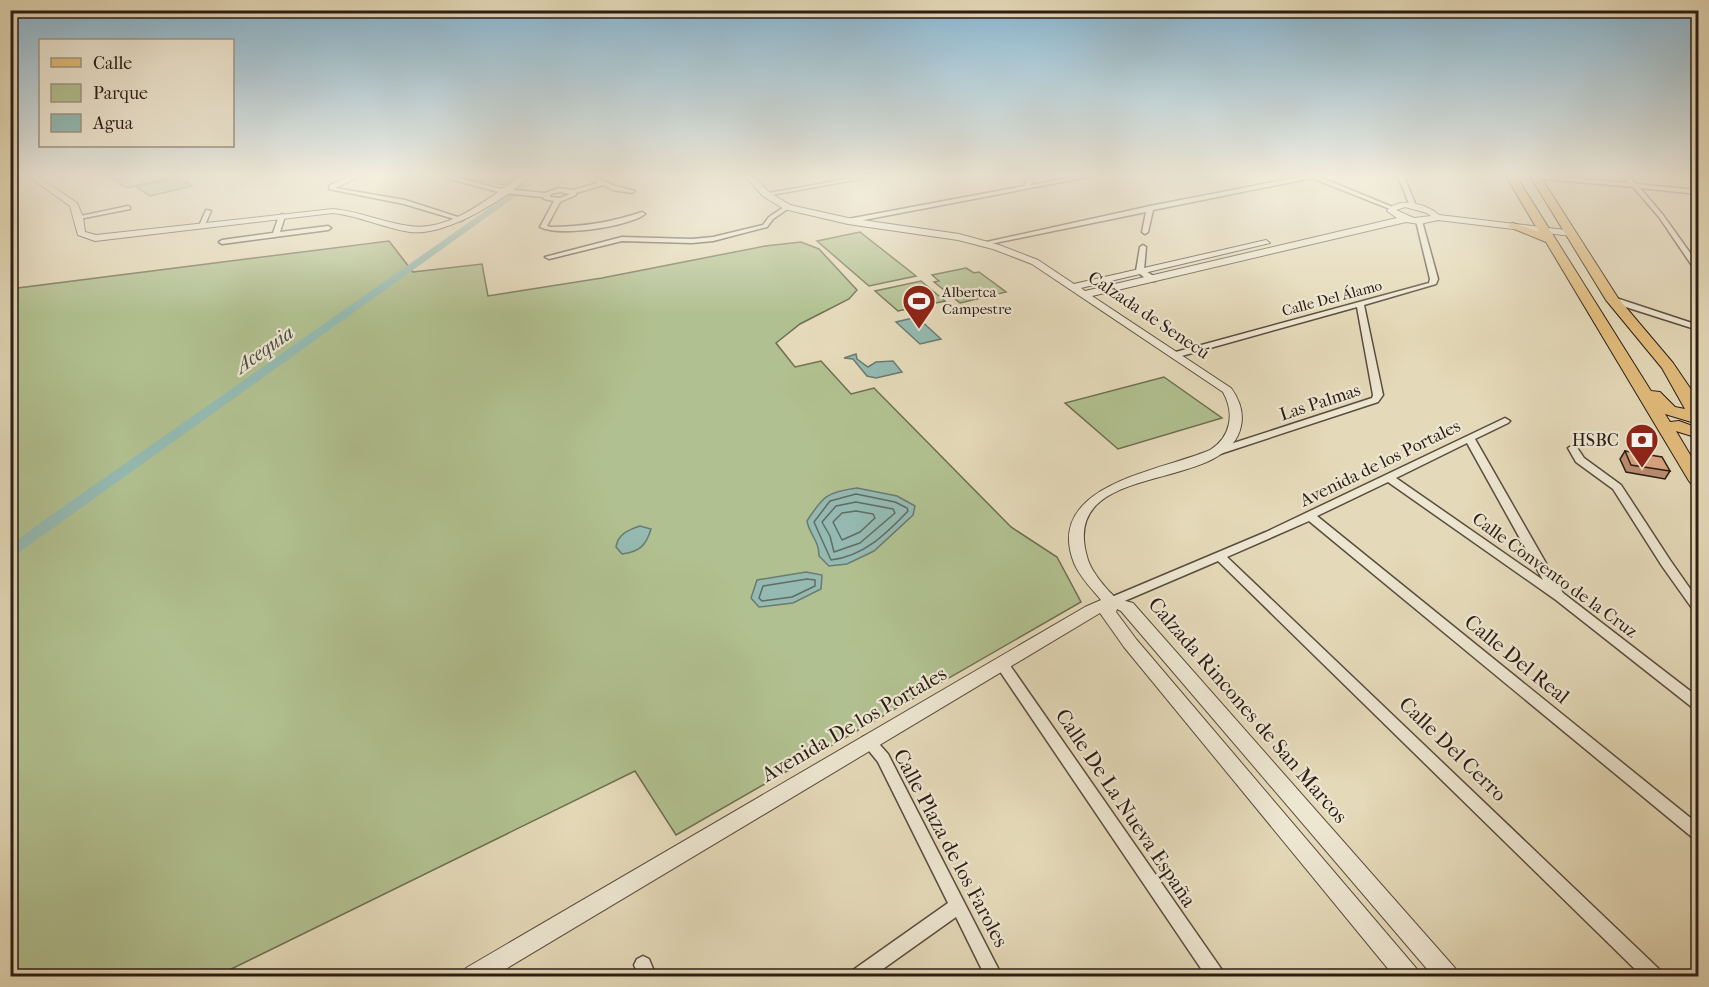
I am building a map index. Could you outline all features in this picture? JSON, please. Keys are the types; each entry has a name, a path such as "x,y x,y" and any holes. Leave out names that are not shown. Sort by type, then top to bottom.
{"main road":[{"path":"1540,222 1698,481"},
{"path":"1564,222 1613,300 1668,366 1684,391 1698,422"},
{"path":"1514,226 1546,231"},
{"path":"1641,384 1669,410 1698,422"},
{"path":"1666,427 1698,422"}],"street":[{"path":"80,222 81,233 90,237 233,222"},
{"path":"202,226 204,222"},
{"path":"266,236 270,222"},
{"path":"276,235 280,222"},
{"path":"388,222 416,229 447,222"},
{"path":"546,222 543,227 550,230 603,222"},
{"path":"549,257 622,239 679,242 713,239 765,226 768,222"},
{"name":"Calzada de Senecú","path":"856,222 925,231 985,243 1035,262 1074,286 1227,390 1233,397 1236,428 1230,439 1216,452"},
{"path":"985,243 1084,222"},
{"path":"1145,232 1147,222"},
{"path":"1357,222 1370,227"},
{"path":"1074,286 1357,222"},
{"path":"1086,294 1392,222"},
{"name":"Calle Del Álamo","path":"1175,355 1434,282 1419,222"},
{"path":"1485,222 1571,233"},
{"path":"1486,222 1514,226"},
{"path":"1665,222 1698,268"},
{"path":"222,242 328,228"},
{"path":"1277,240 1290,246"},
{"path":"1140,271 1143,246"},
{"path":"1169,264 1180,272"},
{"path":"1140,271 1152,279"},
{"path":"1613,300 1698,328"},
{"name":"Las Palmas","path":"1216,452 1375,400 1378,395 1360,304"},
{"name":"Avenida de los Portales","path":"1270,535 1505,421"},
{"path":"1469,438 1560,597"},
{"path":"1573,448 1580,460 1617,487 1698,608"},
{"path":"1216,452 1110,489 1091,502 1078,521 1076,540 1081,562 1111,602 1108,613 1130,643 1408,976"},
{"name":"Calle Convento de la Cruz","path":"1388,477 1560,597 1698,704"},
{"name":"Calle Del Real","path":"1310,516 1698,833"},
{"name":"Avenida De los Portales","path":"474,976 1091,611 1270,535"},
{"name":"Calle Del Cerro","path":"1218,556 1654,976"},
{"name":"Calzada Rincones de San Marcos","path":"1111,602 1127,607 1447,976"},
{"name":"Calle De La Nueva España","path":"1002,664 1216,976"},
{"name":"Calle Plaza de los Faroles","path":"868,741 883,758 994,976"},
{"path":"859,976 958,906"}],"green space":[{"path":"860,232 916,276 869,286 817,241"},
{"path":"389,241 413,272 482,264 488,296 602,278 765,246 801,242 819,249 857,290 849,299 800,324 776,343 795,367 821,361 851,394 874,388 1011,527 1057,557 1081,602 676,835 635,771 217,976 11,976 10,289"},
{"path":"966,268 974,273 979,272 1006,292 960,303 934,282 939,281 932,275"},
{"path":"921,281 945,301 898,311 875,291"},
{"path":"1164,377 1222,418 1118,449 1065,403"}],"water":[{"name":"Albertca Campestre","path":"917,317 941,339 920,344 896,322"},
{"path":"856,354 857,359 868,367 876,362 893,361 902,372 876,378 867,376 853,359 844,358"},
{"path":"857,488 897,496 915,506 913,515 874,551 847,564 829,566 819,556 818,546 807,521 817,506 827,497 839,491"},
{"path":"640,526 651,529 647,540 637,550 622,554 616,547 619,539 628,531"},
{"path":"806,572 822,575 821,589 793,603 759,607 751,598 757,580"}],"building":[{"path":"1625,451 1662,457 1670,471 1631,465"}],"waterway":[{"name":"Acequia","path":"10,554 38,531 475,222"}],"place":[{"name":"Albertca Campestre","path":"919,330"},
{"name":"HSBC","path":"1642,469"}]}
